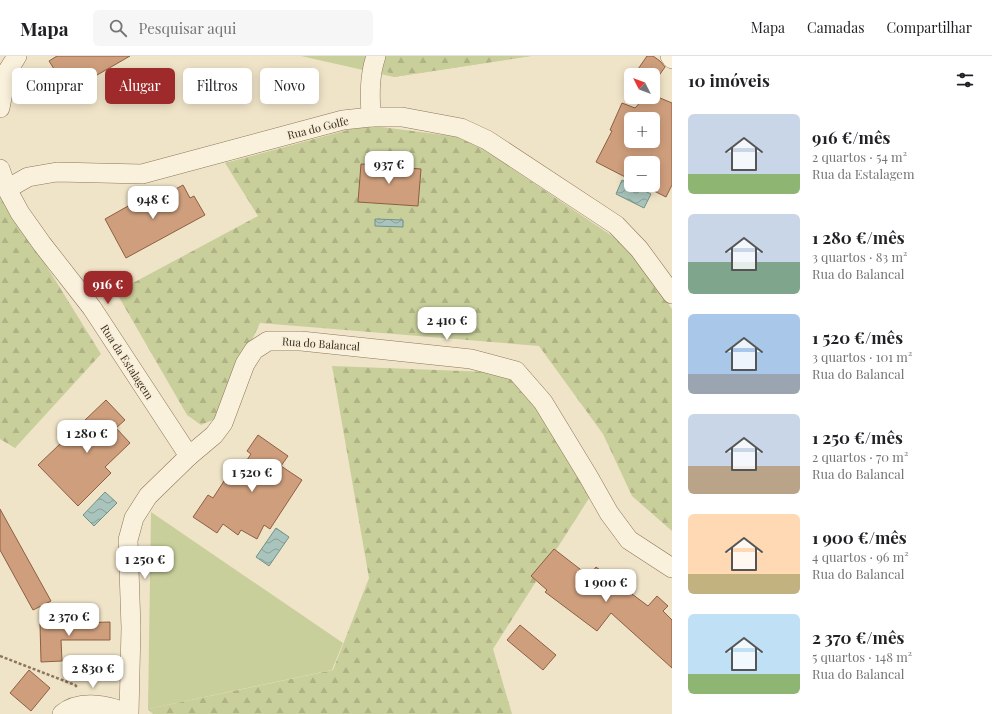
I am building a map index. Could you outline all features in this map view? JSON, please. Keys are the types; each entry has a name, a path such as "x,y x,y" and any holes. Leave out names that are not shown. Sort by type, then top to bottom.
{"street":[{"path":"0,108 7,72 17,56"},
{"path":"370,117 370,81 372,67 376,56"},
{"name":"Rua do Golfe","path":"7,189 28,177 57,172 142,174 343,120 370,117 402,117 461,128 487,140 616,225 639,249 672,294"},
{"name":"Rua da Estalagem","path":"0,169 7,189 20,213 92,308 189,456"},
{"name":"Rua do Balancal","path":"129,714 131,628 128,540 134,518 148,496 189,456 214,435 223,423 245,364 254,350 268,341 302,341 472,360 516,371 543,402 609,513 629,540 672,568"},
{"path":"62,714 68,709 80,706 118,709 129,714"}],"path":[{"path":"0,656 75,685 101,708"}],"green space":[{"path":"301,56 531,56 394,77"},
{"path":"368,56 531,56 394,77"},
{"path":"366,125 467,138 630,248 672,309 672,531 632,496 603,434 539,346 260,323 215,419 201,425 187,415 116,292 258,216 225,163"},
{"path":"0,191 101,354 15,448 0,439"},
{"path":"332,366 517,373 593,492 493,649 512,714 153,714 148,709 333,670 369,578"},
{"path":"151,512 343,643 332,670 148,709"}],"water":[{"path":"622,180 624,181 624,192 647,192 651,194 644,208 616,194"},
{"path":"375,219 403,220 403,227 375,226"},
{"path":"105,492 117,503 94,526 83,515"},
{"path":"276,528 289,537 269,566 256,557"}],"building":[{"path":"57,56 130,56 109,68 105,68 105,70 97,75 97,68 53,68 49,61"},
{"path":"647,56 653,56 665,67 660,74 660,68 639,68"},
{"path":"660,98 672,103 672,185 666,197 656,192 660,192 660,156 624,156 624,176 596,162 612,131 610,130 622,103 635,108 639,104 660,104"},
{"path":"361,164 421,169 418,206 358,202"},
{"path":"183,185 190,198 194,196 205,215 126,258 105,219 146,196 150,203"},
{"path":"106,400 125,420 116,428 130,443 105,467 111,473 78,506 38,465"},
{"path":"258,435 288,456 281,466 302,480 270,529 264,525 257,539 241,530 238,535 223,524 217,533 193,517 208,495 213,498 226,478 232,482 251,454 247,451"},
{"path":"0,509 51,601 33,610 0,550"},
{"path":"554,549 589,576 596,567 648,606 657,596 668,606 663,611 672,620 672,668 611,613 597,631 545,592 547,590 531,576"},
{"path":"110,622 110,640 61,640 62,661 41,662 40,624"},
{"path":"520,625 556,655 543,670 507,640"},
{"path":"29,670 50,688 31,711 10,693"}]}
